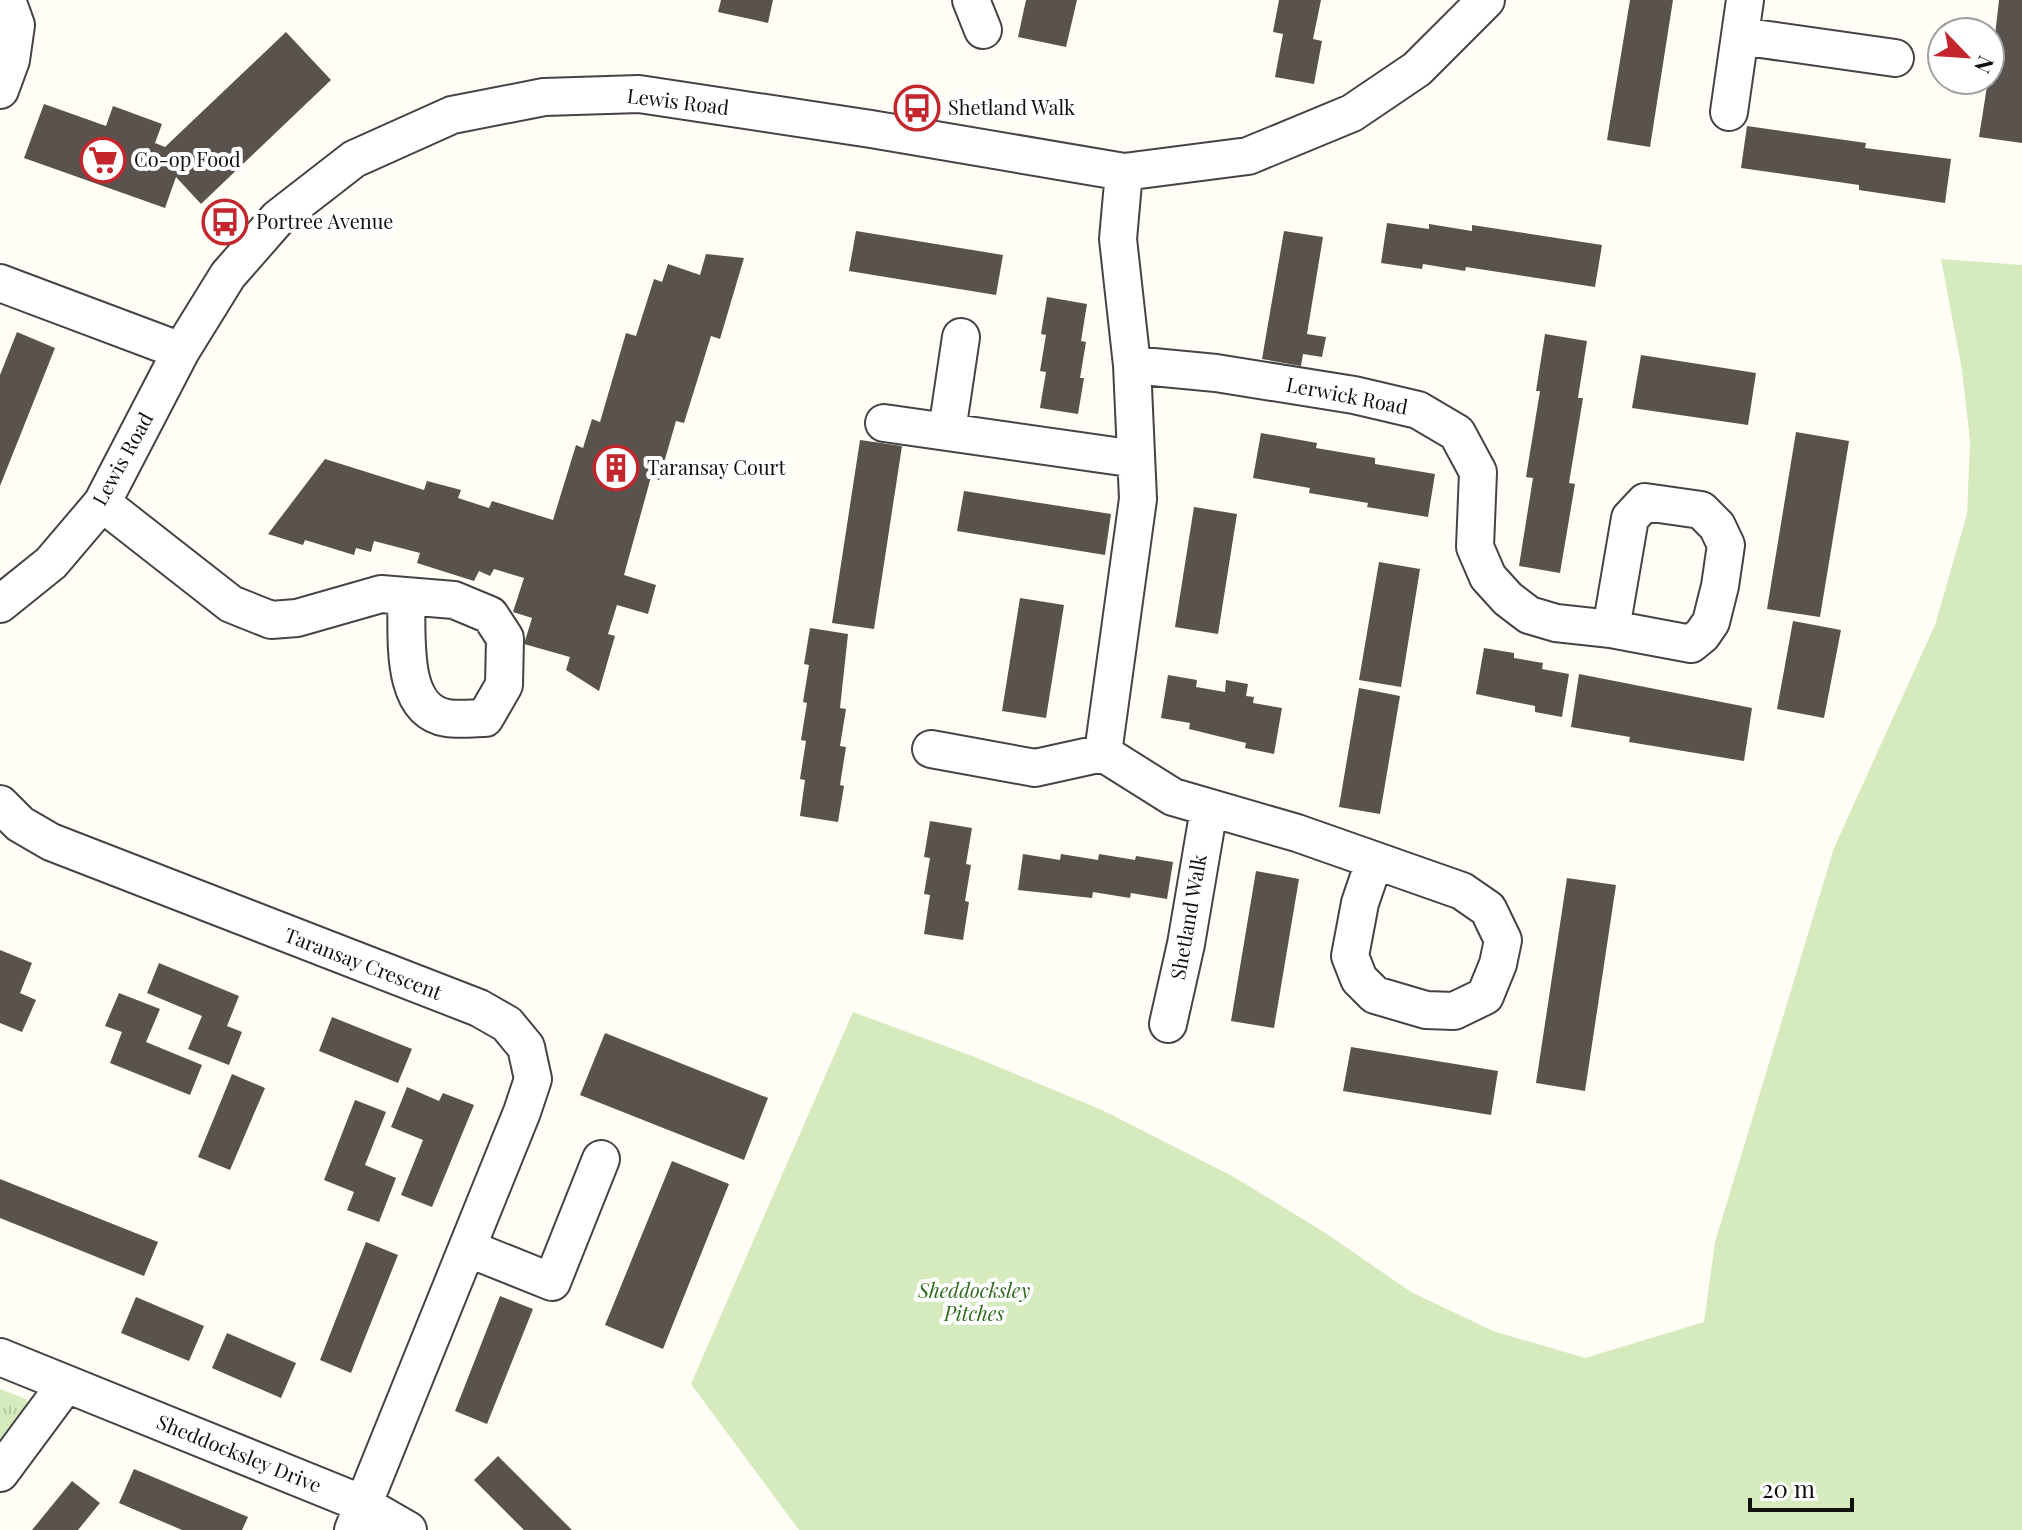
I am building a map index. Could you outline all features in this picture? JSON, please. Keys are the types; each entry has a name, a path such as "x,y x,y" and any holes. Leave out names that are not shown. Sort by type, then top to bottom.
{"street":[{"path":"0,90 11,60 16,25 7,0"},
{"path":"1729,112 1745,0"},
{"name":"Lewis Road","path":"0,604 51,563 102,503 181,351 228,275 278,218 354,159 452,115 529,100 639,94 886,131 1124,172 1248,156 1352,113 1417,69 1478,3"},
{"path":"1740,36 1895,58"},
{"path":"1103,753 1138,499 1132,365 1118,239 1124,172"},
{"path":"0,283 181,351"},
{"path":"947,431 961,337"},
{"name":"Lerwick Road","path":"1132,365 1216,373 1418,410 1457,433 1478,472 1475,547 1488,577 1508,599 1529,615 1556,623 1611,629"},
{"path":"884,423 1136,459"},
{"path":"102,503 231,604 271,620 297,618 381,594 406,596"},
{"path":"931,749 1035,768 1103,753 1173,797 1297,833 1462,891 1488,909 1503,940 1498,964 1485,996 1454,1011 1426,1010 1375,995 1359,979 1350,956 1360,903 1374,862"},
{"name":"Taransay Crescent","path":"0,804 20,824 51,842 479,1008 507,1024 526,1047 533,1079 358,1517"},
{"name":"Shetland Walk","path":"1168,1024 1186,944 1209,809"},
{"path":"467,1248 552,1282 601,1159"},
{"name":"Sheddocksley Drive","path":"0,1357 358,1517 408,1530"},
{"path":"0,1473 66,1384"}],"green space":[{"name":"Sheddocksley Pitches","path":"1941,259 2022,265 2022,1530 799,1530 691,1384 853,1012 972,1056 1102,1110 1234,1177 1327,1234 1411,1292 1493,1331 1585,1358 1704,1322 1715,1242 1834,848 1935,625 1967,514 1970,441 1962,370"},
{"path":"0,1389 26,1399 27,1406 19,1426 0,1450"}],"building":[{"path":"721,0 773,0 768,23 718,12"},
{"path":"1026,0 1077,0 1066,47 1018,37"},
{"path":"1279,0 1321,0 1313,39 1322,41 1314,84 1275,77 1283,34 1273,32"},
{"path":"1630,0 1673,0 1650,147 1607,140"},
{"path":"1999,0 2022,0 2022,143 1979,137 1985,96 2006,96 2006,16 1997,16"},
{"path":"286,32 331,80 201,204 176,177 165,208 24,158 44,104 106,126 113,106 162,124 155,143 165,147"},
{"path":"1747,126 1866,143 1865,148 1951,159 1945,203 1859,190 1859,185 1741,168"},
{"path":"1387,223 1429,229 1429,224 1472,231 1472,225 1602,245 1595,287 1466,267 1465,271 1423,264 1422,269 1381,263"},
{"path":"856,231 1003,255 996,295 849,271"},
{"path":"1284,231 1323,237 1307,334 1326,337 1322,357 1303,354 1301,366 1262,359"},
{"name":"Taransay Court","path":"706,254 744,258 720,339 711,336 684,423 676,421 659,480 651,477 624,575 656,585 648,614 617,605 608,634 615,636 599,691 566,670 570,657 524,644 532,618 513,612 524,578 494,569 490,576 479,571 474,581 417,563 420,553 374,541 371,552 356,548 354,555 305,540 303,545 268,534 325,459 424,490 427,481 461,490 458,498 489,508 492,501 553,520 576,445 583,448 592,419 600,422 626,333 636,336 654,279 662,282 668,264 700,275"},
{"path":"1047,297 1087,304 1081,341 1086,342 1080,378 1084,378 1078,414 1040,408 1046,372 1040,371 1046,335 1041,334"},
{"path":"17,332 55,348 0,486 0,375"},
{"path":"1545,334 1587,341 1578,398 1583,398 1569,483 1575,484 1560,573 1519,566 1533,478 1526,477 1540,391 1536,391"},
{"path":"1641,355 1756,373 1748,425 1632,408"},
{"path":"1796,432 1849,441 1820,617 1767,609"},
{"path":"1261,433 1317,443 1316,448 1375,458 1375,464 1435,474 1428,517 1367,507 1368,503 1309,493 1310,488 1253,478"},
{"path":"860,440 902,446 874,629 832,623"},
{"path":"964,491 1111,514 1105,555 957,531"},
{"path":"1194,507 1237,514 1218,634 1175,627"},
{"path":"1379,562 1420,569 1401,687 1359,680"},
{"path":"1020,598 1064,605 1046,718 1002,711"},
{"path":"1793,621 1841,630 1824,718 1777,709"},
{"path":"810,628 848,634 840,708 846,709 840,746 846,747 840,785 844,786 838,822 800,816 805,780 800,779 806,741 801,740 807,703 803,702 809,665 804,664"},
{"path":"1484,648 1514,653 1514,658 1543,663 1542,669 1569,674 1562,717 1535,712 1535,706 1476,694"},
{"path":"1579,674 1752,708 1744,761 1629,742 1630,737 1571,727"},
{"path":"1168,675 1197,680 1196,687 1225,692 1226,680 1248,684 1246,696 1254,697 1253,703 1282,708 1274,754 1245,748 1246,743 1189,729 1190,723 1161,718"},
{"path":"1359,688 1400,696 1380,814 1339,807"},
{"path":"930,821 972,828 966,864 971,865 963,940 924,934 930,895 924,894 930,858 924,857"},
{"path":"1023,854 1060,860 1061,854 1098,860 1099,854 1173,862 1167,899 1131,893 1130,898 1093,892 1092,898 1018,890"},
{"path":"1256,871 1299,879 1274,1028 1231,1021"},
{"path":"1567,878 1616,885 1585,1091 1536,1083"},
{"path":"0,950 32,963 20,993 36,1000 22,1032 0,1023"},
{"path":"159,963 239,996 227,1026 242,1032 229,1065 188,1049 202,1016 147,993"},
{"path":"119,993 160,1009 146,1042 202,1065 190,1095 110,1063 122,1032 105,1026"},
{"path":"332,1017 412,1049 398,1083 319,1051"},
{"path":"605,1033 768,1098 744,1160 580,1095"},
{"path":"1351,1047 1498,1071 1491,1115 1343,1091"},
{"path":"232,1074 265,1088 230,1170 198,1157"},
{"path":"407,1087 439,1101 443,1093 474,1105 432,1207 401,1195 423,1140 391,1127"},
{"path":"355,1100 386,1112 365,1165 396,1178 379,1222 347,1210 354,1192 324,1180"},
{"path":"672,1161 729,1184 663,1349 605,1325"},
{"path":"0,1179 158,1242 144,1276 0,1218"},
{"path":"366,1242 398,1255 351,1373 320,1360"},
{"path":"500,1296 533,1309 487,1424 455,1411"},
{"path":"136,1297 204,1326 189,1361 121,1333"},
{"path":"227,1333 296,1363 281,1398 212,1368"},
{"path":"498,1456 572,1530 524,1530 474,1480"},
{"path":"134,1469 248,1517 242,1530 182,1530 119,1503"},
{"path":"72,1481 100,1503 78,1530 32,1530"}],"place":[{"name":"Shetland Walk","path":"917,108"},
{"name":"Co-op Food","path":"103,160"},
{"name":"Portree Avenue","path":"225,222"},
{"name":"Taransay Court","path":"616,468"}]}
